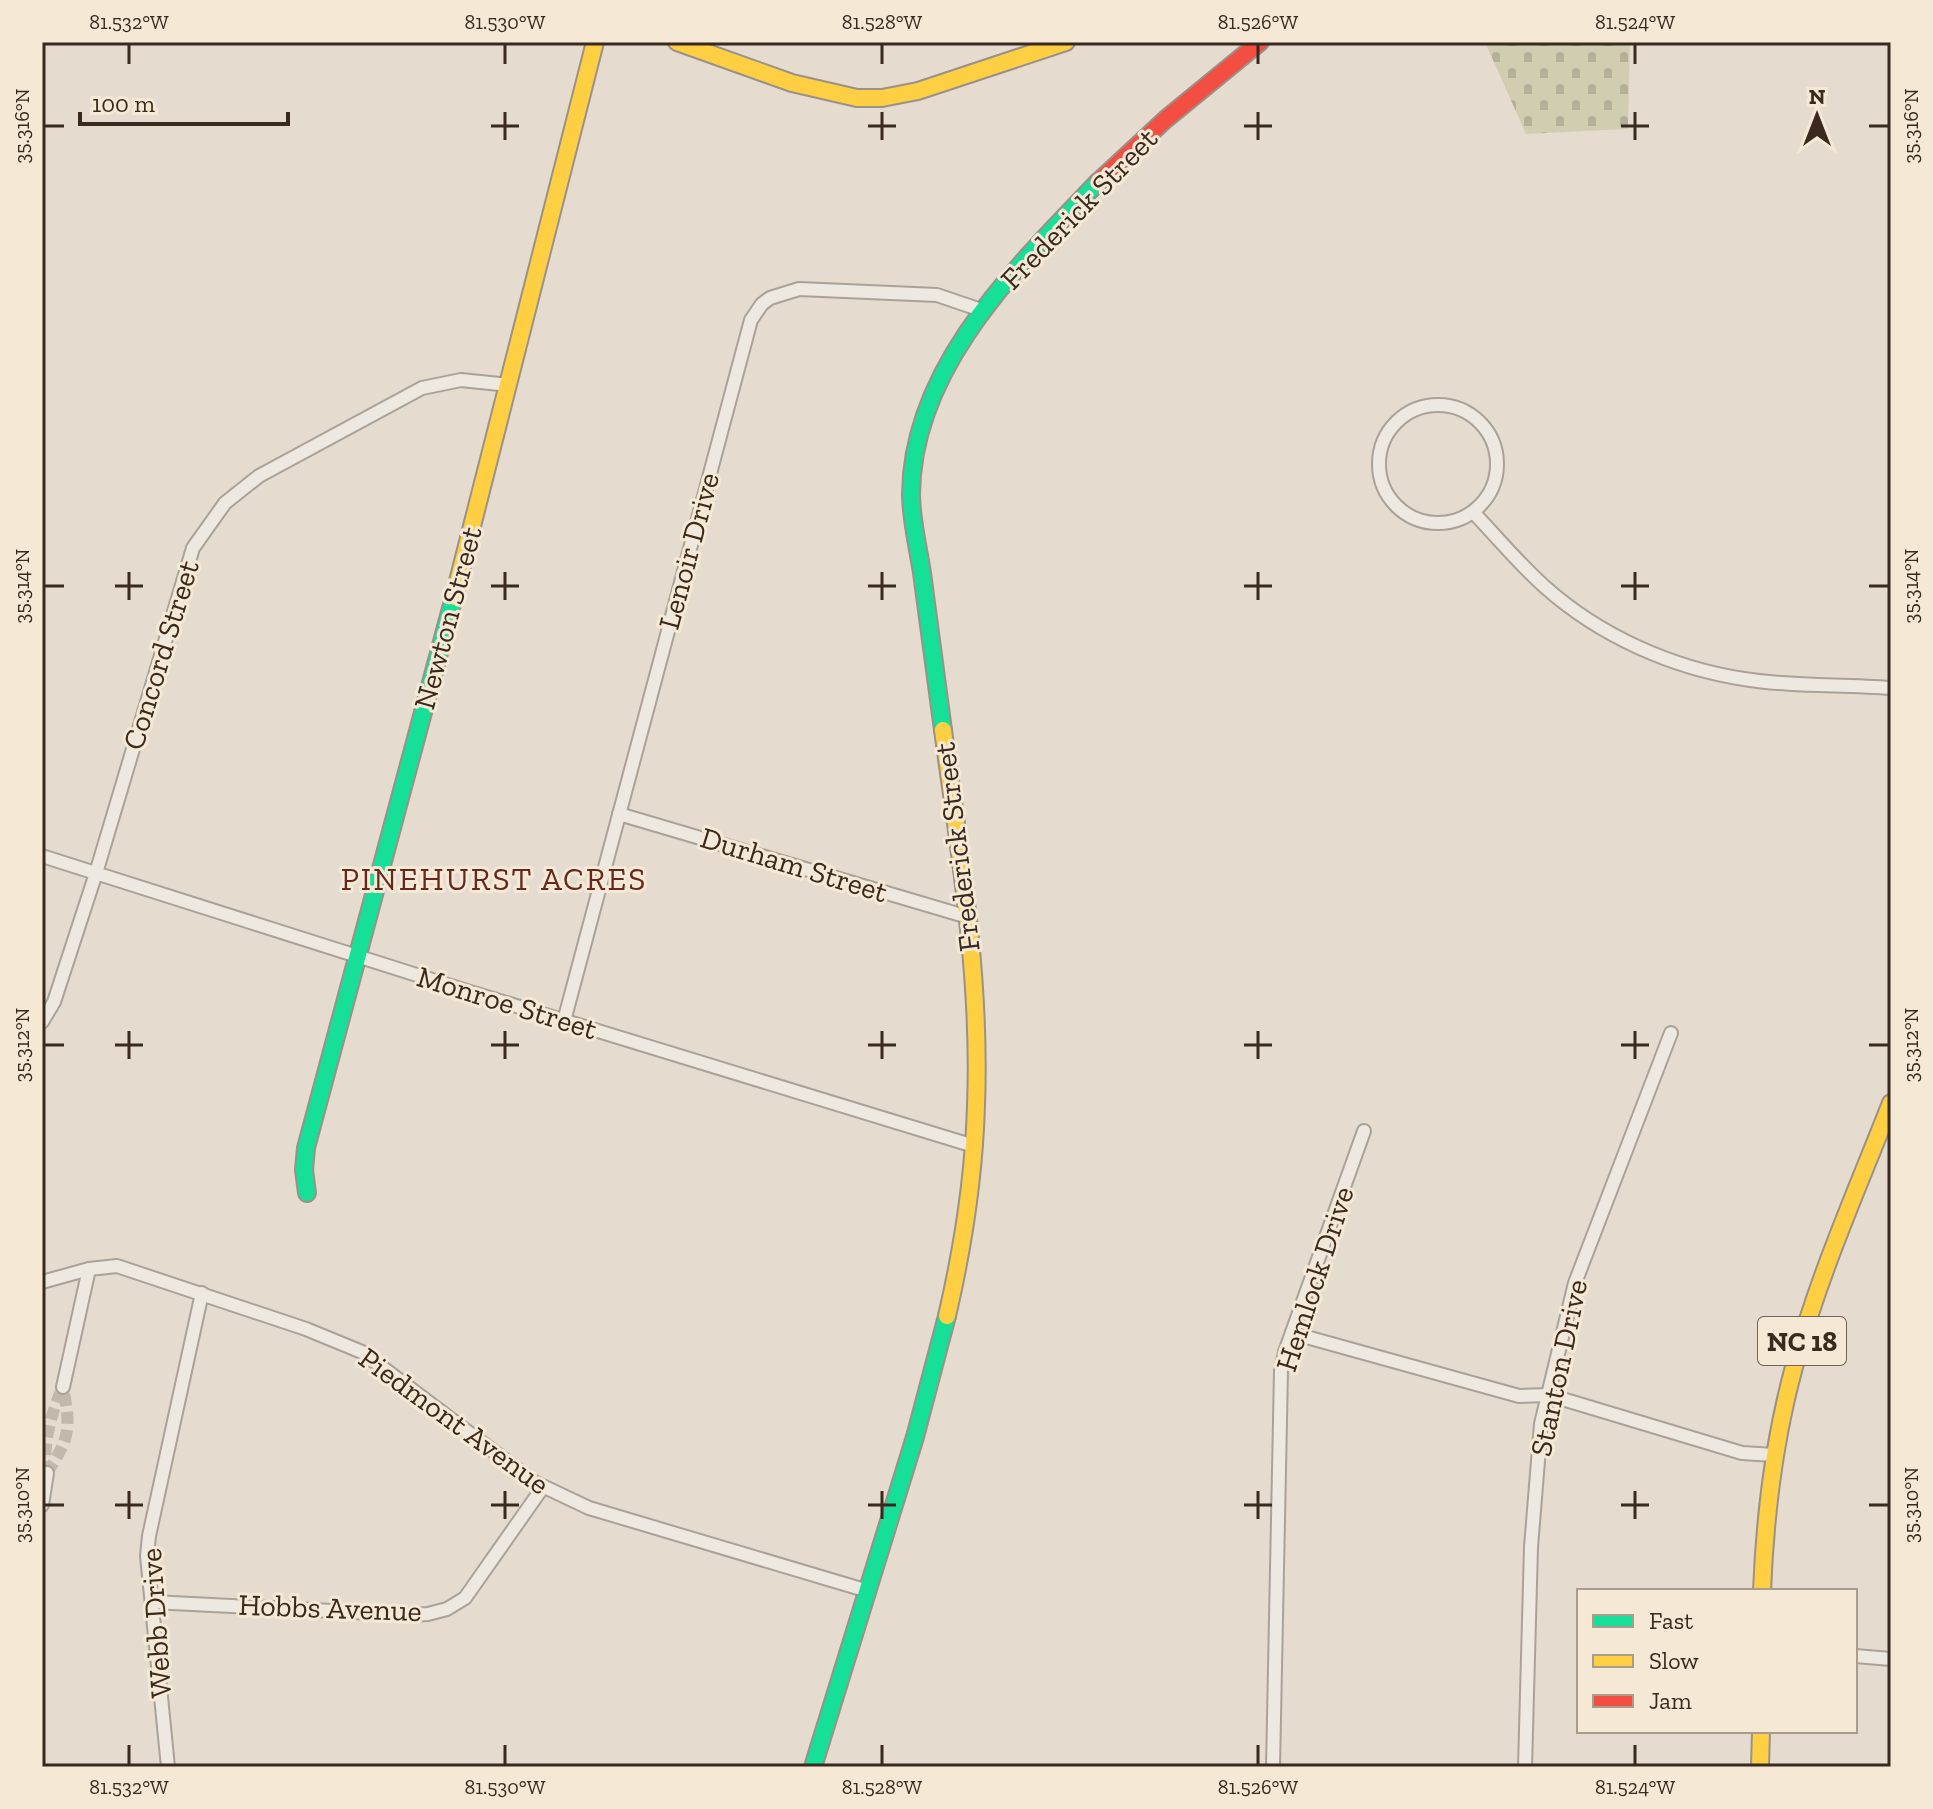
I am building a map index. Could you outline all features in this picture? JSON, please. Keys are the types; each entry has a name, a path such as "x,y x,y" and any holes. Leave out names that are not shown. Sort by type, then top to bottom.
{"street":[{"name":"Newton Street","path":"307,1193 304,1170 306,1148 509,385 595,42"},
{"path":"677,42 792,83 857,98 882,98 918,91 1066,42"},
{"name":"Frederick Street","path":"813,1767 919,1428 952,1294 970,1190 974,1146 975,1037 968,917 911,496 913,463 928,404 958,348 1001,288 1110,171 1147,136 1260,42"},
{"name":"Lenoir Drive","path":"564,1021 751,320 756,311 770,298 799,289 937,295 984,311"},
{"name":"Concord Street","path":"42,1022 54,1002 96,873 193,548 220,509 234,494 284,460 422,388 461,380 509,385"},
{"path":"1432,405 1451,406 1469,413 1484,426 1494,442 1498,461 1495,480 1487,498 1473,512 1455,520 1426,521 1400,509 1387,494 1380,476 1379,456 1385,437 1397,421 1413,410 1432,405"},
{"path":"1473,512 1545,587 1599,627 1656,655 1708,672 1744,679 1891,688"},
{"name":"Durham Street","path":"619,814 968,917"},
{"name":"Monroe Street","path":"42,856 564,1021 974,1146"},
{"name":"Stanton Drive","path":"1525,1767 1531,1547 1539,1436 1575,1283 1671,1033"},
{"name":"NC 18","path":"1762,1589 1774,1455 1803,1337 1890,1109"},
{"name":"Hemlock Drive","path":"1273,1767 1281,1371 1364,1131"},
{"name":"Piedmont Avenue","path":"42,1282 89,1269 117,1266 344,1343 362,1352 543,1487 589,1508 868,1591"},
{"path":"63,1387 89,1269"},
{"name":"Webb Drive","path":"168,1767 147,1556 202,1293"},
{"path":"1292,1333 1519,1396 1549,1395 1742,1453 1774,1455"},
{"path":"42,1505 47,1473"},
{"name":"Hobbs Avenue","path":"152,1602 412,1615 447,1609 472,1591 543,1487"},
{"path":"1857,1656 1891,1659"},
{"path":"1760,1767 1761,1733"}],"green space":[{"path":"1485,42 1630,42 1628,129 1526,134"}],"tunnel":[{"path":"47,1473 67,1433 63,1387"},
{"path":"47,1473 45,1452 49,1429 63,1387"}],"traffic: fast":[{"path":"943,730 912,513 916,448 929,404 949,362 974,322 1035,249 1098,182"},
{"path":"307,1193 304,1170 306,1148 454,597"},
{"path":"813,1767 915,1437 947,1316"}],"traffic: slow":[{"path":"454,597 595,42"},
{"path":"677,42 792,83 857,98 882,98 918,91 1066,42"},
{"path":"943,730 968,917 977,1058 970,1185 947,1316"},
{"path":"1762,1589 1772,1478 1794,1367 1826,1267 1891,1103"},
{"path":"1760,1767 1761,1733"}],"traffic: jam":[{"path":"1098,182 1166,119 1260,42"}],"district":[{"name":"PINEHURST ACRES","path":"494,879"}]}
